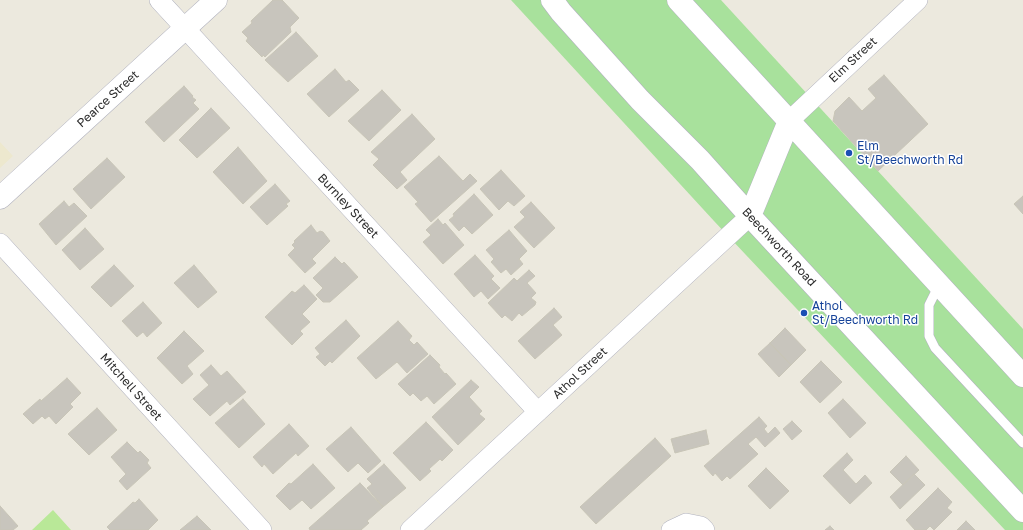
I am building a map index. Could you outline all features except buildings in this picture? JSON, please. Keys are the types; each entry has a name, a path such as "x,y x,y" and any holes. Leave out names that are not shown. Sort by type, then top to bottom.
{"main road":[{"name":"Pearce Street","path":"0,198 216,0"},
{"name":"Beechworth Road","path":"552,0 635,95 700,160 1023,512"},
{"path":"678,0 1023,376"},
{"path":"750,216 789,121"}],"street":[{"name":"Burnley Street","path":"158,0 538,412"},
{"name":"Elm Street","path":"789,121 918,0"},
{"name":"Athol Street","path":"410,530 750,216"},
{"name":"Mitchell Street","path":"0,243 262,530"},
{"path":"671,530 686,523 701,526 705,530"}],"lane":[{"path":"939,285 929,305 929,336 935,348 1023,443"}],"shaded area":[{"path":"0,142 13,156 0,168"}],"green space":[{"path":"511,0 721,0 1023,329 1023,530 1005,530 714,221"},
{"path":"53,510 71,530 32,530"}],"place":[{"name":"Elm St/Beechworth Rd","path":"849,153"},
{"name":"Athol St/Beechworth Rd","path":"804,313"}]}
